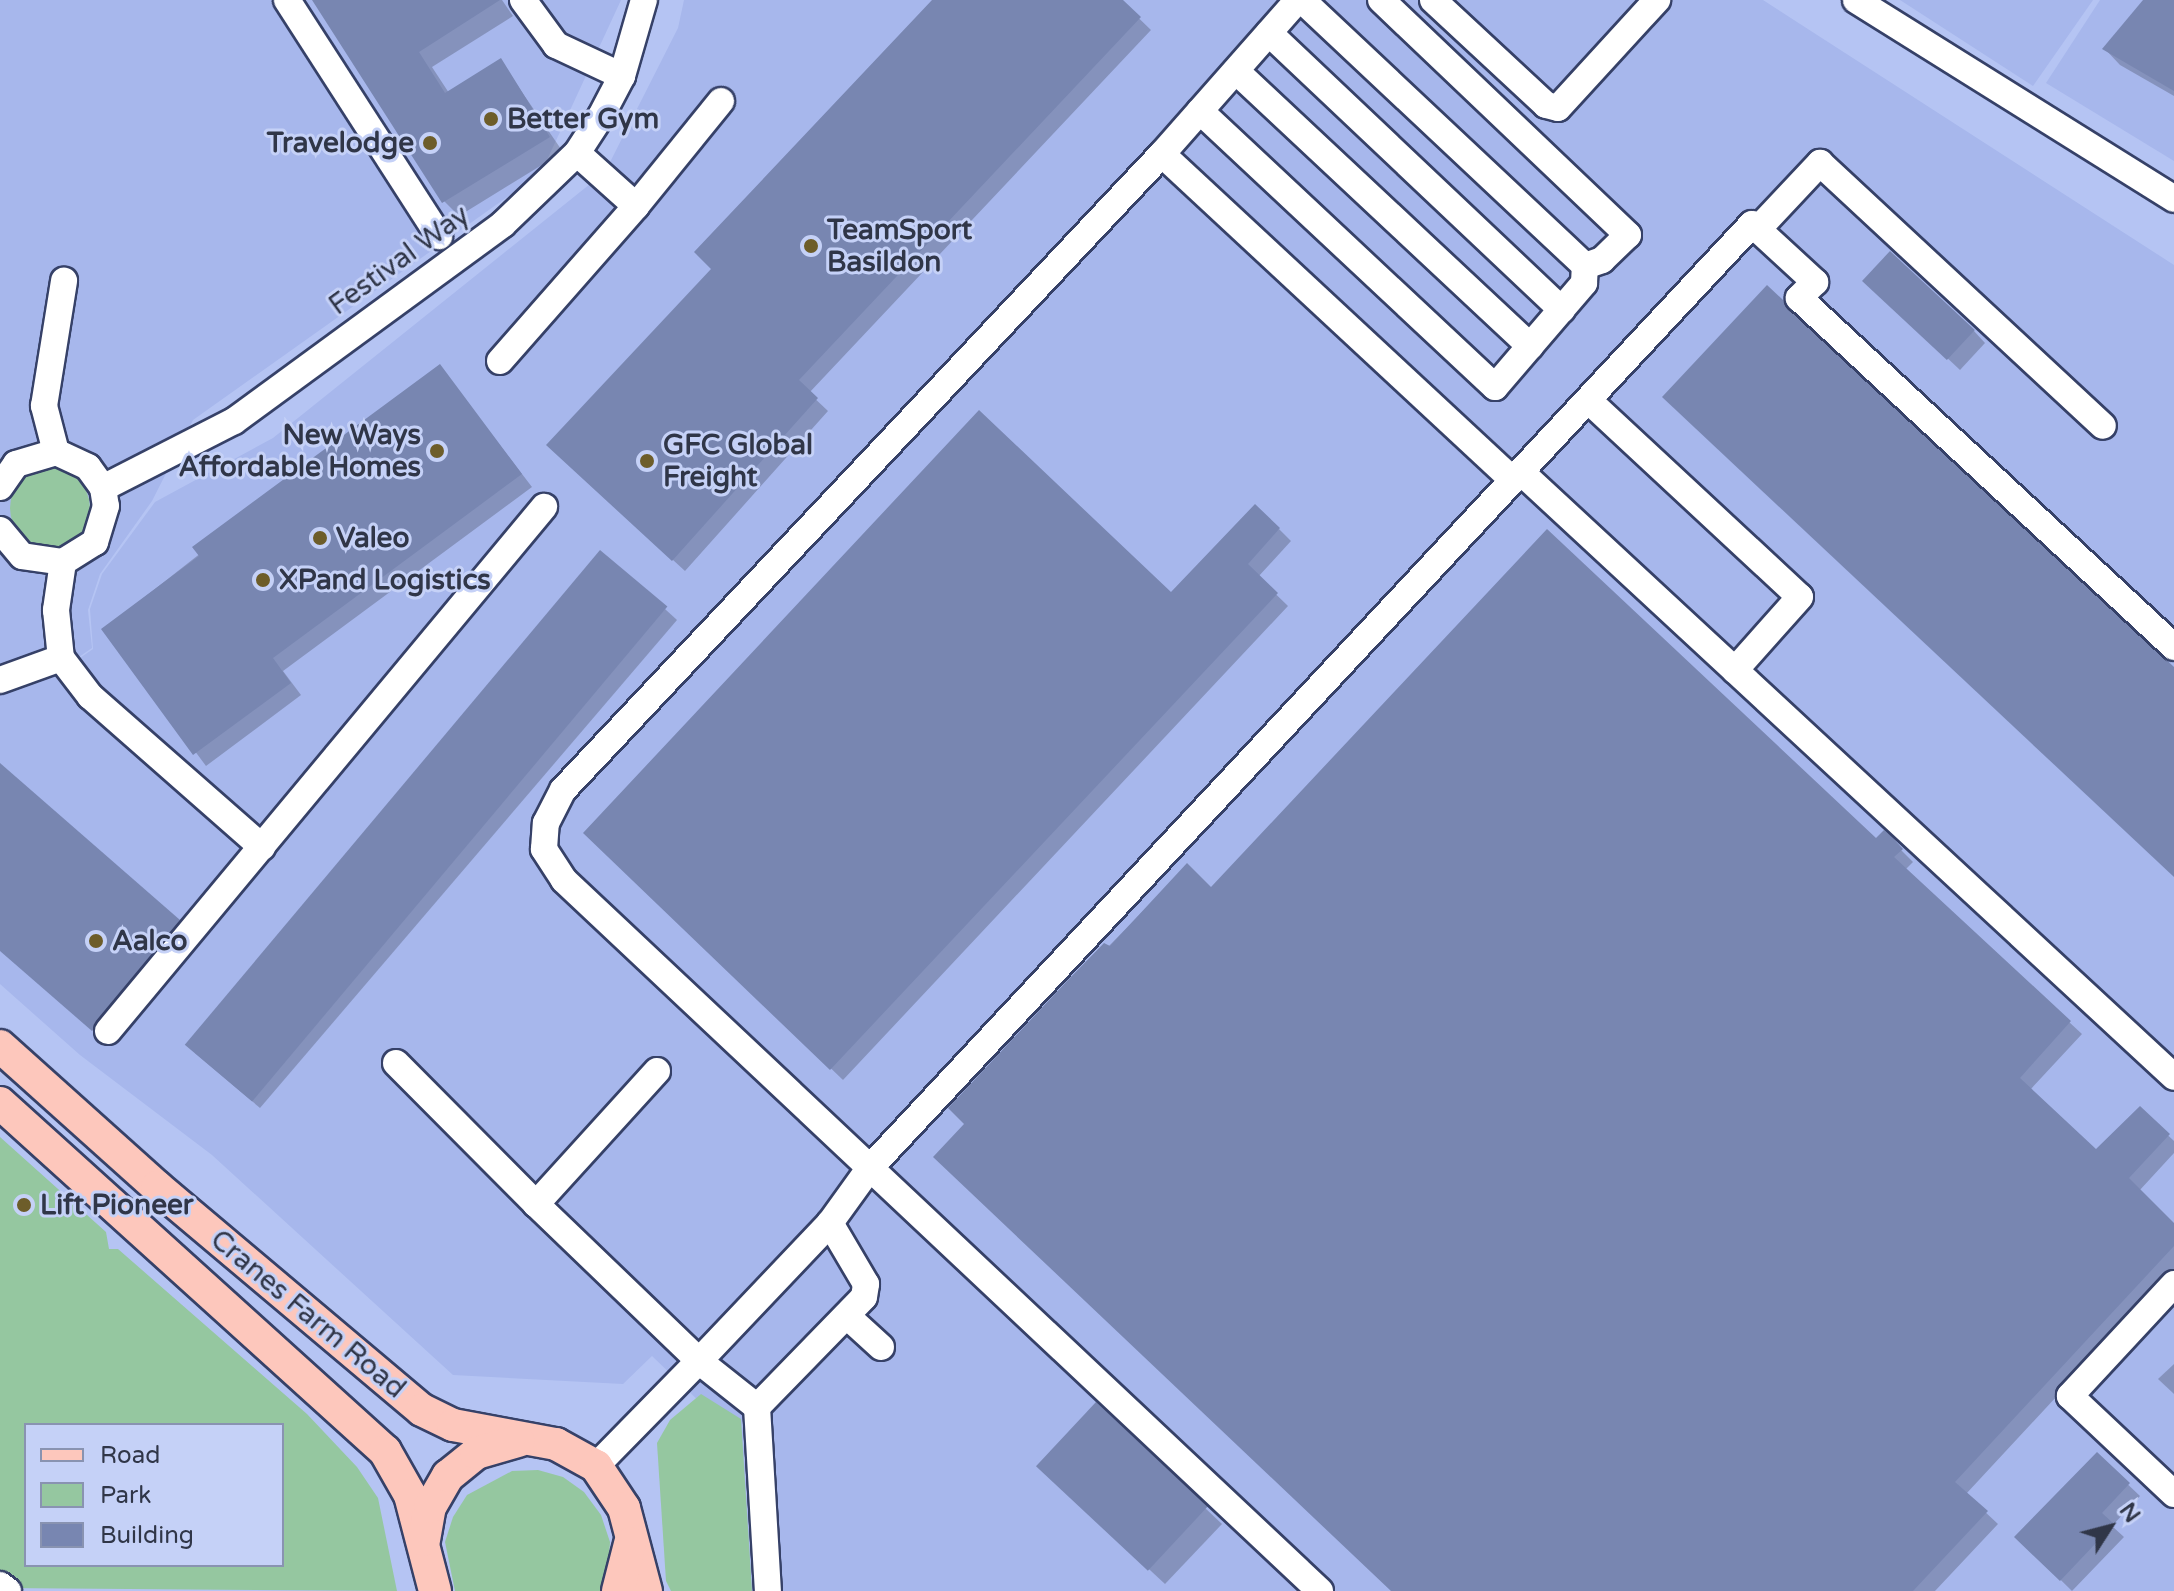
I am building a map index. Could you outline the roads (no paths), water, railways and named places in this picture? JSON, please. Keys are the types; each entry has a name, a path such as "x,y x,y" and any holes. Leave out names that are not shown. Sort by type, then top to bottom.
{"main road":[{"name":"Cranes Farm Road","path":"0,1046 157,1187 422,1410 453,1425 556,1444 596,1466 619,1496 646,1591"},
{"name":"Cranes Farm Road","path":"0,1103 371,1436 404,1480 424,1541 435,1591"},
{"name":"Cranes Farm Road","path":"424,1541 430,1507 448,1476 476,1453 533,1440"},
{"name":"Cranes Farm Road","path":"618,1591 629,1559 630,1533"}],"street":[{"path":"287,0 439,236"},
{"path":"523,0 556,45 622,76"},
{"name":"Festival Way","path":"103,488 234,421 503,224 577,153 622,76 644,0"},
{"path":"1320,1591 564,880 544,849 546,823 563,790 1162,154 1300,0 1585,266"},
{"path":"1381,0 1628,235 1602,260 1585,266"},
{"path":"1433,0 1546,105 1558,108 1657,0"},
{"path":"1856,0 2174,199"},
{"path":"1269,33 1562,310"},
{"path":"1236,71 1530,346"},
{"path":"1494,106 1518,80"},
{"path":"500,361 636,206 721,101"},
{"path":"1200,111 1495,387 1584,283 1585,266"},
{"path":"577,153 636,206"},
{"path":"1162,154 1735,670 2174,1077"},
{"path":"1758,229 1820,163 2103,426"},
{"path":"596,1466 830,1223 869,1169 1752,224 1815,282 1799,298 2174,647"},
{"path":"56,452 44,406 64,281"},
{"path":"1588,400 1800,597 1735,670"},
{"path":"1,481 33,455 56,452 88,467 103,488 104,524 95,542 63,562 42,563 22,556 2,536"},
{"path":"108,1031 544,507"},
{"path":"63,562 56,610 61,658 90,696 262,847"},
{"path":"0,680 61,658"},
{"path":"396,1063 699,1361 757,1407"},
{"path":"536,1204 657,1071"},
{"path":"768,1591 757,1407 864,1297 866,1284 830,1223"},
{"path":"2174,1284 2070,1396 2174,1494"},
{"path":"847,1316 881,1347"},
{"path":"0,1585 8,1591"}],"place":[{"name":"Better Gym","path":"491,119"},
{"name":"Travelodge","path":"430,143"},
{"name":"TeamSport Basildon","path":"811,246"},
{"name":"New Ways Affordable Homes","path":"437,451"},
{"name":"GFC Global Freight","path":"647,461"},
{"name":"Valeo","path":"320,538"},
{"name":"XPand Logistics","path":"263,580"},
{"name":"Aalco","path":"96,941"},
{"name":"Lift Pioneer","path":"24,1205"}]}
